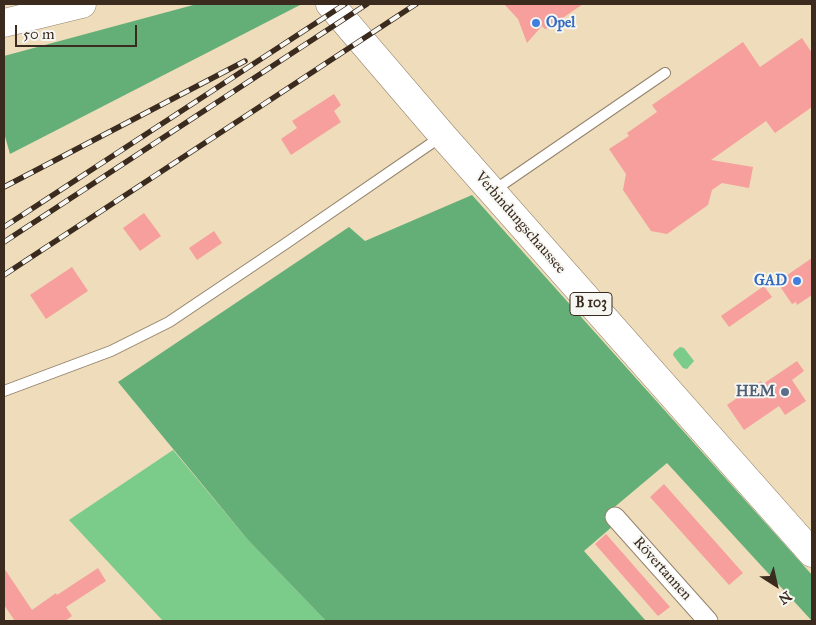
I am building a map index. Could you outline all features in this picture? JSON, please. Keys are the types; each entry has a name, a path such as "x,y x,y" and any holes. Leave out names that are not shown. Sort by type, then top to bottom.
{"main road":[{"path":"4,23 82,4"},
{"name":"Verbindungschaussee","path":"330,4 492,192 812,553"}],"street":[{"name":"Rövertannen","path":"615,517 708,621"}],"lane":[{"path":"492,192 665,73"},
{"path":"4,391 110,351 169,322 443,136"}],"green space":[{"path":"197,4 302,4 10,154 4,133 4,56"},
{"path":"472,195 812,575 812,621 667,463 605,515 613,526 584,551 646,621 326,621 248,540 118,382 349,227 365,241"},
{"path":"680,347 684,348 694,361 687,369 683,368 673,355"},
{"path":"173,450 248,540 326,621 163,621 69,520"}],"building":[{"name":"Opel","path":"504,4 583,4 548,28 545,29 542,26 527,43 518,19"},
{"path":"802,38 812,53 812,107 775,133 766,121 711,160 753,167 749,188 722,183 712,190 708,205 667,234 651,231 623,190 626,174 609,149 629,136 627,133 657,112 652,105 743,42 760,67"},
{"path":"334,94 341,105 334,111 341,122 291,155 281,139 297,128 292,121"},
{"path":"144,213 161,236 140,251 123,228"},
{"path":"214,231 222,243 197,260 189,248"},
{"name":"GAD","path":"812,258 812,295 797,305 796,302 792,304 777,282"},
{"path":"72,267 88,291 46,319 30,295"},
{"path":"764,286 772,297 729,327 721,316"},
{"path":"797,361 804,371 792,380 806,401 785,415 779,406 744,430 727,405 761,381 763,384"},
{"path":"664,484 743,573 729,585 650,497"},
{"path":"606,534 670,607 658,616 595,544"},
{"path":"4,568 32,610 98,568 106,581 66,607 72,616 65,621 15,621 4,605"}],"railway":[{"path":"4,227 345,4"},
{"path":"4,242 367,4"},
{"path":"4,275 416,4"},
{"path":"4,187 245,61"}],"place":[{"name":"Opel","path":"536,23"},
{"name":"GAD","path":"797,281"},
{"name":"HEM","path":"785,392"}]}
